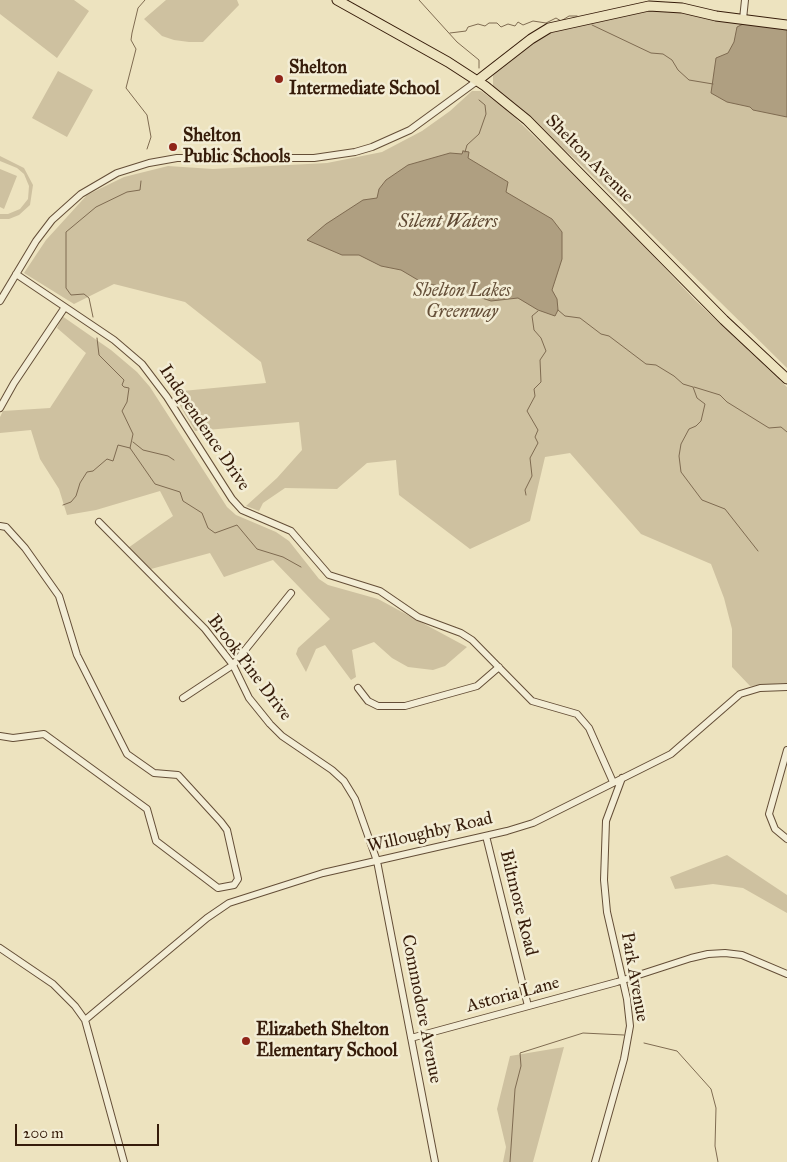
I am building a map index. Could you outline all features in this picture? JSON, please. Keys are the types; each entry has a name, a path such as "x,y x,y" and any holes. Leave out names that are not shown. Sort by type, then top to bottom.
{"main road":[{"name":"Shelton Avenue","path":"337,0 432,52 477,81 548,140 724,320 787,379"},
{"path":"477,81 531,38 549,28 649,6 663,6 787,25"}],"street":[{"path":"743,19 745,0"},
{"path":"0,301 36,241 62,209 91,187 122,171 149,163 177,158 314,158 355,152 372,147 410,130 477,81"},
{"name":"Independence Drive","path":"16,274 114,340 149,372 232,499 242,510 291,531 329,575 380,591 418,618 460,633 479,646 532,701 571,711 582,717 594,739 611,783"},
{"path":"0,408 14,383 65,307"},
{"name":"Brook Pine Drive","path":"99,522 205,629 233,665 249,698 270,724 282,736 332,770 344,781 355,799 377,861"},
{"path":"0,526 6,527 25,548 60,596 77,655 127,754 154,774 178,776 221,822 227,830 238,879 234,885 218,888 156,841 148,809 44,734 13,738 0,736"},
{"path":"183,698 233,665 291,593"},
{"path":"358,688 368,701 378,706 405,706 477,686 498,667"},
{"name":"Willoughby Road","path":"85,1020 207,918 229,903 310,876 486,836 533,823 671,754 740,694 760,688 787,687"},
{"path":"787,750 770,814 775,829 787,839"},
{"name":"Park Avenue","path":"595,1162 629,1034 629,1009 605,897 605,829 622,778"},
{"path":"611,783 615,796"},
{"name":"Biltmore Road","path":"486,836 528,1006"},
{"name":"Commodore Avenue","path":"377,861 435,1162"},
{"path":"0,948 53,984 75,1006 85,1020 124,1162"},
{"name":"Astoria Lane","path":"412,1038 622,980 691,958 725,953 757,960 787,974"}],"green space":[{"path":"0,0 74,0 89,11 57,58 0,14"},
{"path":"166,0 237,0 239,5 203,42 189,42 162,36 144,19"},
{"path":"650,9 663,9 787,27 787,368 577,161 493,86 493,74 531,43 554,30"},
{"path":"58,71 93,90 67,137 32,118"},
{"name":"Shelton Lakes Greenway","path":"472,91 481,91 506,109 601,201 695,300 787,387 787,683 750,686 732,667 732,629 724,598 711,564 641,534 570,453 545,457 530,521 470,549 399,495 396,460 367,463 337,489 285,488 263,503 259,511 246,506 277,478 302,450 299,422 195,431 172,392 266,383 261,362 185,302 114,284 74,304 24,273 46,240 87,195 124,177 168,166 213,169 327,163 382,152 422,131 450,111"},
{"path":"0,156 24,168 33,185 30,205 19,215 9,219 0,219 0,214 8,214 20,209 28,199 29,186 24,174 17,168 0,161"},
{"path":"0,169 17,176 4,209 0,207"},
{"path":"62,316 111,350 137,372 150,387 227,507 236,515 276,532 289,541 319,579 328,585 378,599 467,647 445,666 433,670 408,667 392,658 374,642 352,650 356,677 351,680 325,645 316,649 306,672 296,654 298,648 330,619 273,560 224,577 210,553 151,569 128,548 173,516 160,491 96,510 67,515 59,489 40,459 31,430 0,433 0,417 3,411 50,408 86,353 57,328"},
{"path":"727,855 787,895 787,913 743,888 713,884 675,889 670,877"},
{"path":"564,1047 533,1162 503,1162 506,1147 497,1109 510,1056"}],"water":[{"path":"745,23 787,29 787,117 727,102 711,93 716,58 728,53 734,42 737,27"},
{"name":"Silent Waters","path":"463,151 469,152 468,158 508,182 506,192 552,219 562,232 562,259 552,290 557,299 558,310 555,316 538,310 518,298 491,301 451,288 423,283 401,270 381,266 359,255 342,255 307,240 326,224 363,200 377,198 379,189 386,180 408,165 450,153 462,154"}],"waterway":[{"path":"145,0 138,8 132,33 131,40 136,49 126,88 147,115 151,137 147,149"},
{"path":"419,0 457,42 479,60 479,68"},
{"path":"450,33 466,31 468,27 478,24 485,26 489,23 497,23 501,27 508,24 515,26 518,22 523,25 533,21 546,23 556,18 561,21 569,16 577,16"},
{"path":"592,25 651,53 663,54 672,60 678,70 689,80 713,84"},
{"path":"465,152 467,145 479,134 486,114 485,105 479,100"},
{"path":"93,317 89,298 84,294 71,295 66,288 66,232 96,207 127,192 140,190 141,181"},
{"path":"558,310 565,316 580,318 601,334 609,336 646,364 656,365 683,384 693,387 697,398 705,404 701,421 689,429 681,444 679,456 681,472 702,500 725,509 758,551"},
{"path":"526,495 525,490 532,476 530,458 538,443 535,437 538,430 527,411 535,396 534,389 541,382 540,360 546,351 541,338 534,330 532,316 538,311"},
{"path":"97,338 99,355 124,380 122,385 129,388 127,402 122,411 133,434 130,448 155,484 180,492 183,501 202,513 208,528 215,533 237,525 257,549 283,557 301,567"},
{"path":"694,387 720,395 727,402 769,428 781,427 787,432"},
{"path":"133,442 143,450 168,456 174,460"},
{"path":"63,505 71,502 76,496 80,483 87,472 93,471 107,459 113,461 118,445 130,448"},
{"path":"510,1162 515,1089 521,1066 520,1053 583,1033 624,1035"},
{"path":"644,1043 677,1051 711,1089 716,1108 715,1146 718,1162"}],"place":[{"name":"Shelton Intermediate School","path":"279,79"},
{"name":"Shelton Public Schools","path":"173,147"},
{"name":"Elizabeth Shelton Elementary School","path":"246,1041"}]}
